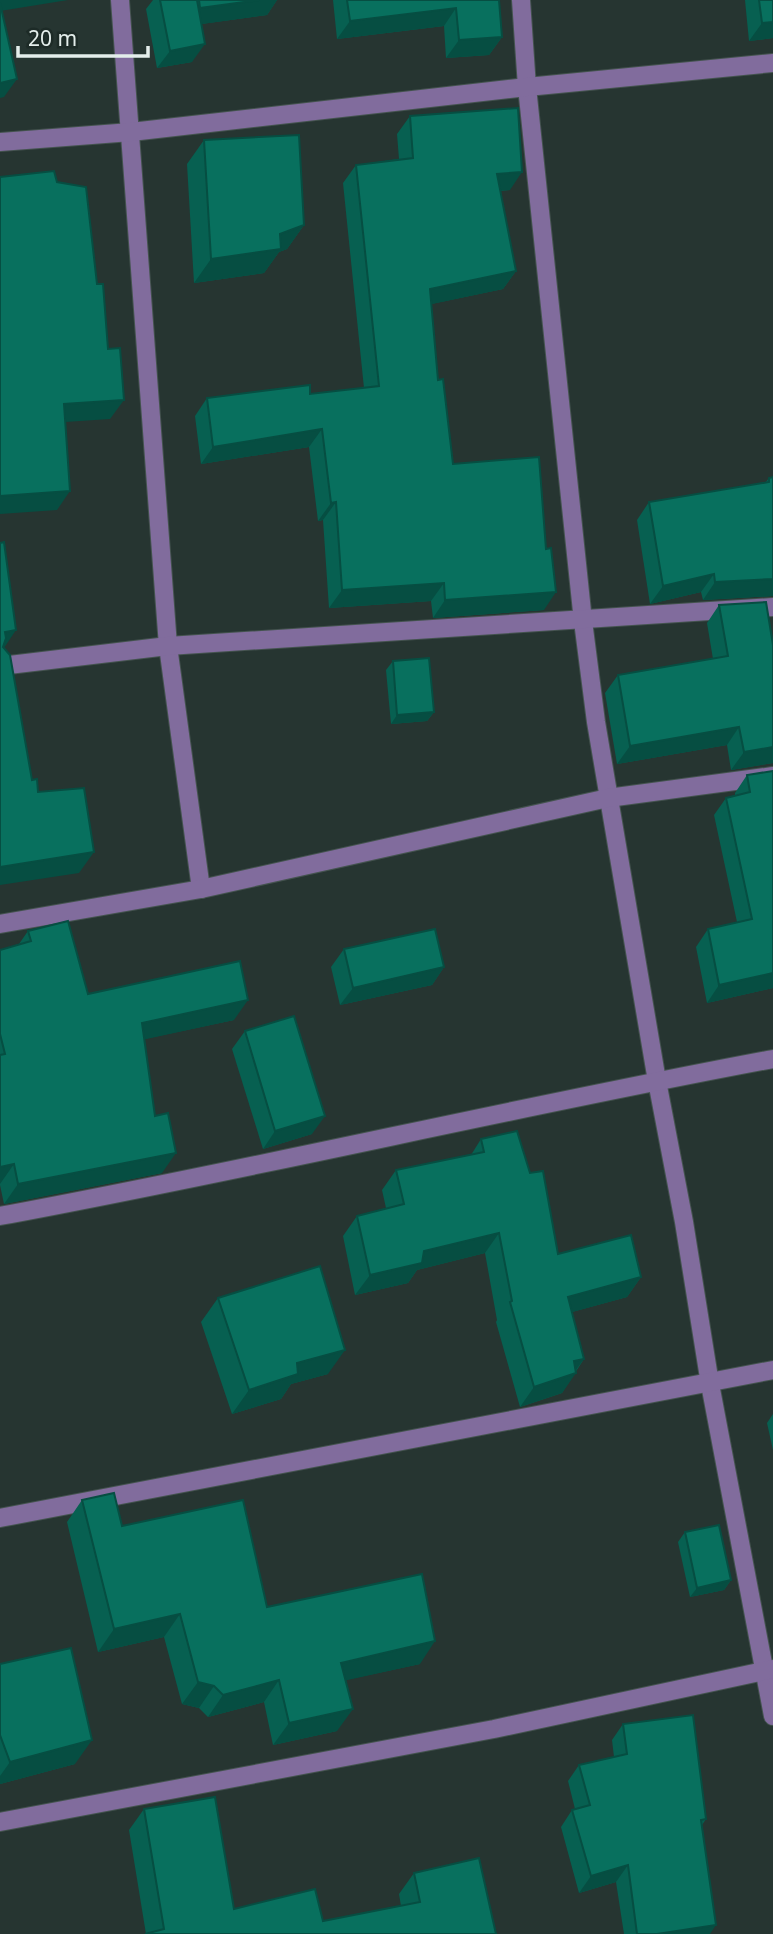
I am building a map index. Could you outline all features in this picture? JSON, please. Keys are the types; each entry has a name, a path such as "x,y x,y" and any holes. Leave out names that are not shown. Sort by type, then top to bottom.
{"street":[{"path":"121,0 168,646 201,888"},
{"path":"521,0 527,87 583,621 608,798 710,1384 769,1670 773,1716"},
{"path":"0,142 131,132 527,87 773,63"},
{"path":"0,666 168,646 773,607"},
{"path":"0,924 201,888 608,798 773,776"},
{"path":"0,1216 773,1059"},
{"path":"0,1518 773,1370"},
{"path":"0,1822 494,1729 769,1670"}],"building":[{"path":"160,0 197,0 205,44 170,51"},
{"path":"199,0 259,0 200,8"},
{"path":"347,0 499,0 502,37 459,40 456,8 350,21"},
{"path":"759,0 773,0 773,22 762,23"},
{"path":"0,3 17,79 0,83"},
{"path":"518,108 522,172 497,174 516,271 430,289 438,380 443,379 453,464 539,457 546,549 551,548 556,592 445,600 444,583 342,590 336,502 331,503 322,429 213,447 207,398 310,385 310,394 379,386 356,165 413,158 410,116"},
{"path":"299,135 304,225 280,234 281,249 211,259 204,140"},
{"path":"54,171 57,182 86,187 97,284 103,284 108,349 120,348 124,400 64,404 70,491 0,496 0,177"},
{"path":"773,477 773,579 715,582 714,574 663,586 649,502 769,482 769,478"},
{"path":"4,542 16,630 5,632 3,647 10,655 32,780 37,779 38,792 84,788 94,852 0,867 0,543"},
{"path":"766,602 773,645 773,747 744,752 739,727 630,746 618,675 728,656 719,605"},
{"path":"429,658 434,712 397,715 393,661"},
{"path":"773,771 773,973 719,985 708,929 752,919 726,798 750,792 747,775"},
{"path":"68,921 88,994 240,961 248,1000 142,1023 155,1116 168,1113 176,1153 18,1184 14,1164 0,1167 0,1055 5,1054 0,1034 0,950 31,941 28,931"},
{"path":"435,929 444,967 353,988 344,949"},
{"path":"294,1016 325,1116 275,1131 245,1031"},
{"path":"517,1131 530,1173 543,1171 558,1254 631,1235 641,1277 568,1297 584,1359 574,1361 576,1373 534,1387 510,1302 512,1301 499,1233 424,1251 422,1263 370,1275 357,1216 404,1204 396,1170 484,1152 481,1139"},
{"path":"320,1266 345,1350 297,1363 298,1374 249,1390 218,1298"},
{"path":"114,1493 122,1526 243,1500 267,1607 422,1574 435,1641 341,1663 353,1709 289,1723 279,1680 223,1695 214,1686 198,1682 180,1614 114,1629 82,1500"},
{"path":"719,1525 731,1580 697,1588 685,1532"},
{"path":"71,1648 92,1740 10,1762 0,1735 0,1664"},
{"path":"693,1715 706,1819 701,1820 716,1925 657,1934 637,1934 628,1865 591,1876 572,1810 590,1805 579,1765 627,1754 623,1724"},
{"path":"215,1797 234,1909 315,1889 323,1921 420,1902 414,1873 479,1858 496,1934 145,1934 164,1929 144,1809"}]}
